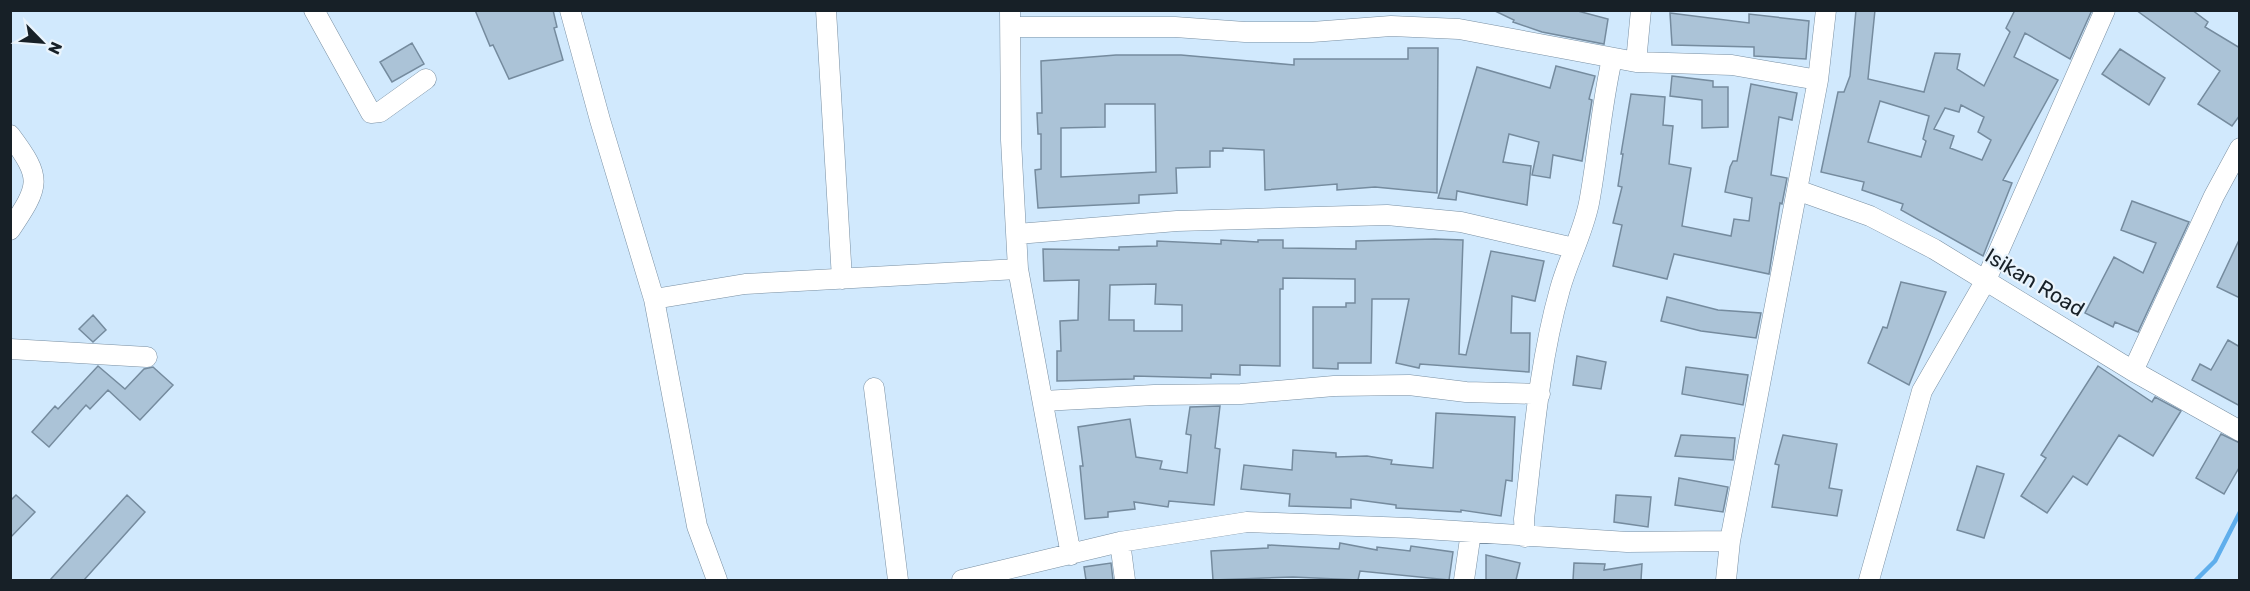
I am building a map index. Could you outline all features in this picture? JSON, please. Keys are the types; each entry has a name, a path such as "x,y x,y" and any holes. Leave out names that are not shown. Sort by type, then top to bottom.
{"street":[{"path":"314,10 372,113 380,112 426,79"},
{"path":"570,10 600,120 654,299 697,526 717,580"},
{"path":"826,10 842,279"},
{"path":"1636,62 1641,10"},
{"path":"1726,580 1730,541 1818,80 1826,10"},
{"path":"1869,580 1922,391 1986,280 2105,10"},
{"path":"1071,555 1018,269 1011,140 1011,19 1245,32 1312,32 1391,26 1459,29 1612,59 1732,65 1818,80"},
{"path":"1525,537 1524,519 1546,347 1560,288 1582,229 1588,203 1600,116 1612,59"},
{"path":"10,135 30,163 34,184 30,199 10,230"},
{"path":"2133,371 2214,196 2240,148"},
{"name":"Isikan Road","path":"1797,189 1870,216 1934,249 2133,371 2240,431"},
{"path":"1017,234 1177,220 1387,215 1461,222 1574,248"},
{"path":"654,299 745,284 1018,269"},
{"path":"10,349 147,357"},
{"path":"1043,401 1154,395 1241,394 1334,386 1409,385 1466,392 1540,394"},
{"path":"874,388 898,580"},
{"path":"963,580 1120,542 1247,522 1627,542 1730,541"},
{"path":"1464,580 1471,532"},
{"path":"1120,542 1125,580"}],"building":[{"path":"475,10 553,10 557,27 554,28 563,60 509,79 493,45 490,46"},
{"path":"1493,10 1574,10 1608,19 1604,44 1542,32 1513,22 1514,20"},
{"path":"1856,10 1875,10 1868,79 1924,92 1935,53 1960,54 1957,69 1984,86 2010,32 2006,28 2015,10 2092,10 2070,59 2025,33 2014,57 2058,80 2003,180 2012,183 1983,256 1901,210 1903,204 1862,190 1864,182 1821,172 1838,92 1844,92 1850,76","holes":["1880,101 1929,116 1923,139 1926,141 1921,157 1868,142","1961,105 1984,117 1978,132 1991,140 1982,160 1950,148 1954,136 1934,129 1945,108 1959,112"]},
{"path":"2136,10 2192,10 2208,22 2205,27 2240,48 2240,115 2232,126 2198,104 2220,71"},
{"path":"1670,13 1749,23 1749,14 1809,21 1806,59 1754,56 1754,47 1672,45"},
{"path":"412,43 424,64 392,82 380,62"},
{"path":"1408,48 1438,48 1437,193 1375,187 1337,190 1337,184 1265,190 1264,150 1223,148 1223,151 1210,151 1210,167 1176,168 1177,193 1139,195 1139,203 1038,208 1035,170 1041,169 1041,134 1038,134 1037,113 1042,113 1041,61 1116,55 1181,55 1294,65 1294,59 1408,59","holes":["1105,104 1155,104 1156,172 1061,177 1061,128 1105,127"]},
{"path":"2120,49 2165,78 2149,105 2102,74"},
{"path":"1556,66 1595,76 1589,99 1592,100 1582,161 1553,155 1550,178 1532,175 1539,142 1509,134 1503,162 1531,166 1527,205 1457,191 1456,200 1438,198 1477,67 1550,88"},
{"path":"1672,76 1713,81 1713,87 1728,87 1728,127 1702,128 1702,100 1670,96"},
{"path":"1751,84 1797,93 1792,120 1779,117 1771,175 1787,178 1782,204 1780,203 1769,274 1674,254 1667,279 1613,266 1622,225 1613,223 1622,187 1618,186 1623,154 1621,154 1631,94 1665,97 1663,125 1673,126 1669,164 1691,168 1682,226 1731,236 1734,219 1749,221 1752,198 1725,192 1730,167 1733,161 1737,161"},
{"path":"2132,201 2189,222 2138,332 2115,322 2113,327 2085,313 2114,257 2143,273 2156,243 2121,230"},
{"path":"2240,238 2240,298 2217,287"},
{"path":"1221,240 1258,242 1258,240 1283,240 1283,248 1356,249 1356,241 1463,240 1459,354 1466,355 1491,251 1544,261 1535,301 1512,296 1511,333 1530,333 1529,372 1420,364 1419,368 1396,363 1409,299 1372,299 1371,363 1338,363 1338,369 1313,368 1313,307 1346,307 1346,303 1355,303 1355,279 1283,278 1283,289 1280,289 1280,366 1240,365 1240,375 1211,374 1211,378 1134,376 1134,379 1057,381 1057,351 1061,351 1060,321 1078,320 1079,280 1044,281 1043,249 1119,250 1119,247 1157,246 1157,241 1221,244","holes":["1156,284 1155,304 1182,305 1182,331 1134,331 1134,320 1109,320 1110,285"]},
{"path":"1901,282 1946,292 1909,385 1868,363 1883,327 1887,328"},
{"path":"1667,297 1718,310 1761,313 1756,338 1701,331 1661,321"},
{"path":"93,315 106,330 93,342 79,329"},
{"path":"2228,340 2240,347 2240,406 2192,380 2200,364 2211,370"},
{"path":"1577,356 1606,362 1601,389 1573,385"},
{"path":"98,366 125,389 144,369 153,367 173,385 140,420 108,390 90,409 86,405 49,447 32,432 55,406 58,409"},
{"path":"2098,366 2152,402 2155,397 2181,411 2153,456 2119,435 2087,485 2073,476 2047,513 2021,496 2046,458 2041,455"},
{"path":"1686,367 1748,375 1743,405 1682,394"},
{"path":"1220,406 1215,448 1220,449 1214,505 1169,501 1168,507 1134,502 1135,509 1108,512 1108,517 1085,519 1080,466 1083,466 1078,427 1130,419 1136,457 1162,461 1160,469 1187,473 1191,435 1186,434 1190,407"},
{"path":"1436,413 1515,417 1512,481 1506,480 1501,516 1461,510 1461,512 1396,508 1396,505 1351,499 1351,508 1289,506 1290,494 1241,489 1244,465 1292,470 1293,450 1336,453 1336,457 1367,456 1392,460 1391,464 1433,468"},
{"path":"2221,434 2240,443 2240,466 2224,494 2196,478"},
{"path":"1681,435 1735,438 1733,460 1675,456"},
{"path":"1783,435 1837,444 1829,488 1842,490 1837,516 1772,507 1779,465 1775,464"},
{"path":"1977,466 2004,474 1984,538 1957,530"},
{"path":"1679,478 1728,487 1723,512 1675,505"},
{"path":"16,495 35,512 10,538 10,501"},
{"path":"127,495 145,512 84,580 50,580"},
{"path":"1616,495 1651,497 1648,527 1614,522"},
{"path":"1340,543 1377,550 1377,547 1410,551 1411,546 1453,552 1449,580 1360,571 1358,580 1293,577 1213,580 1211,551 1268,548 1268,545 1339,549"},
{"path":"1486,555 1520,563 1516,580 1486,580"},
{"path":"1111,563 1113,580 1086,580 1084,567"},
{"path":"1574,563 1605,564 1604,570 1642,564 1641,580 1573,580"}],"waterway":[{"path":"2196,580 2215,561 2240,512"}]}
